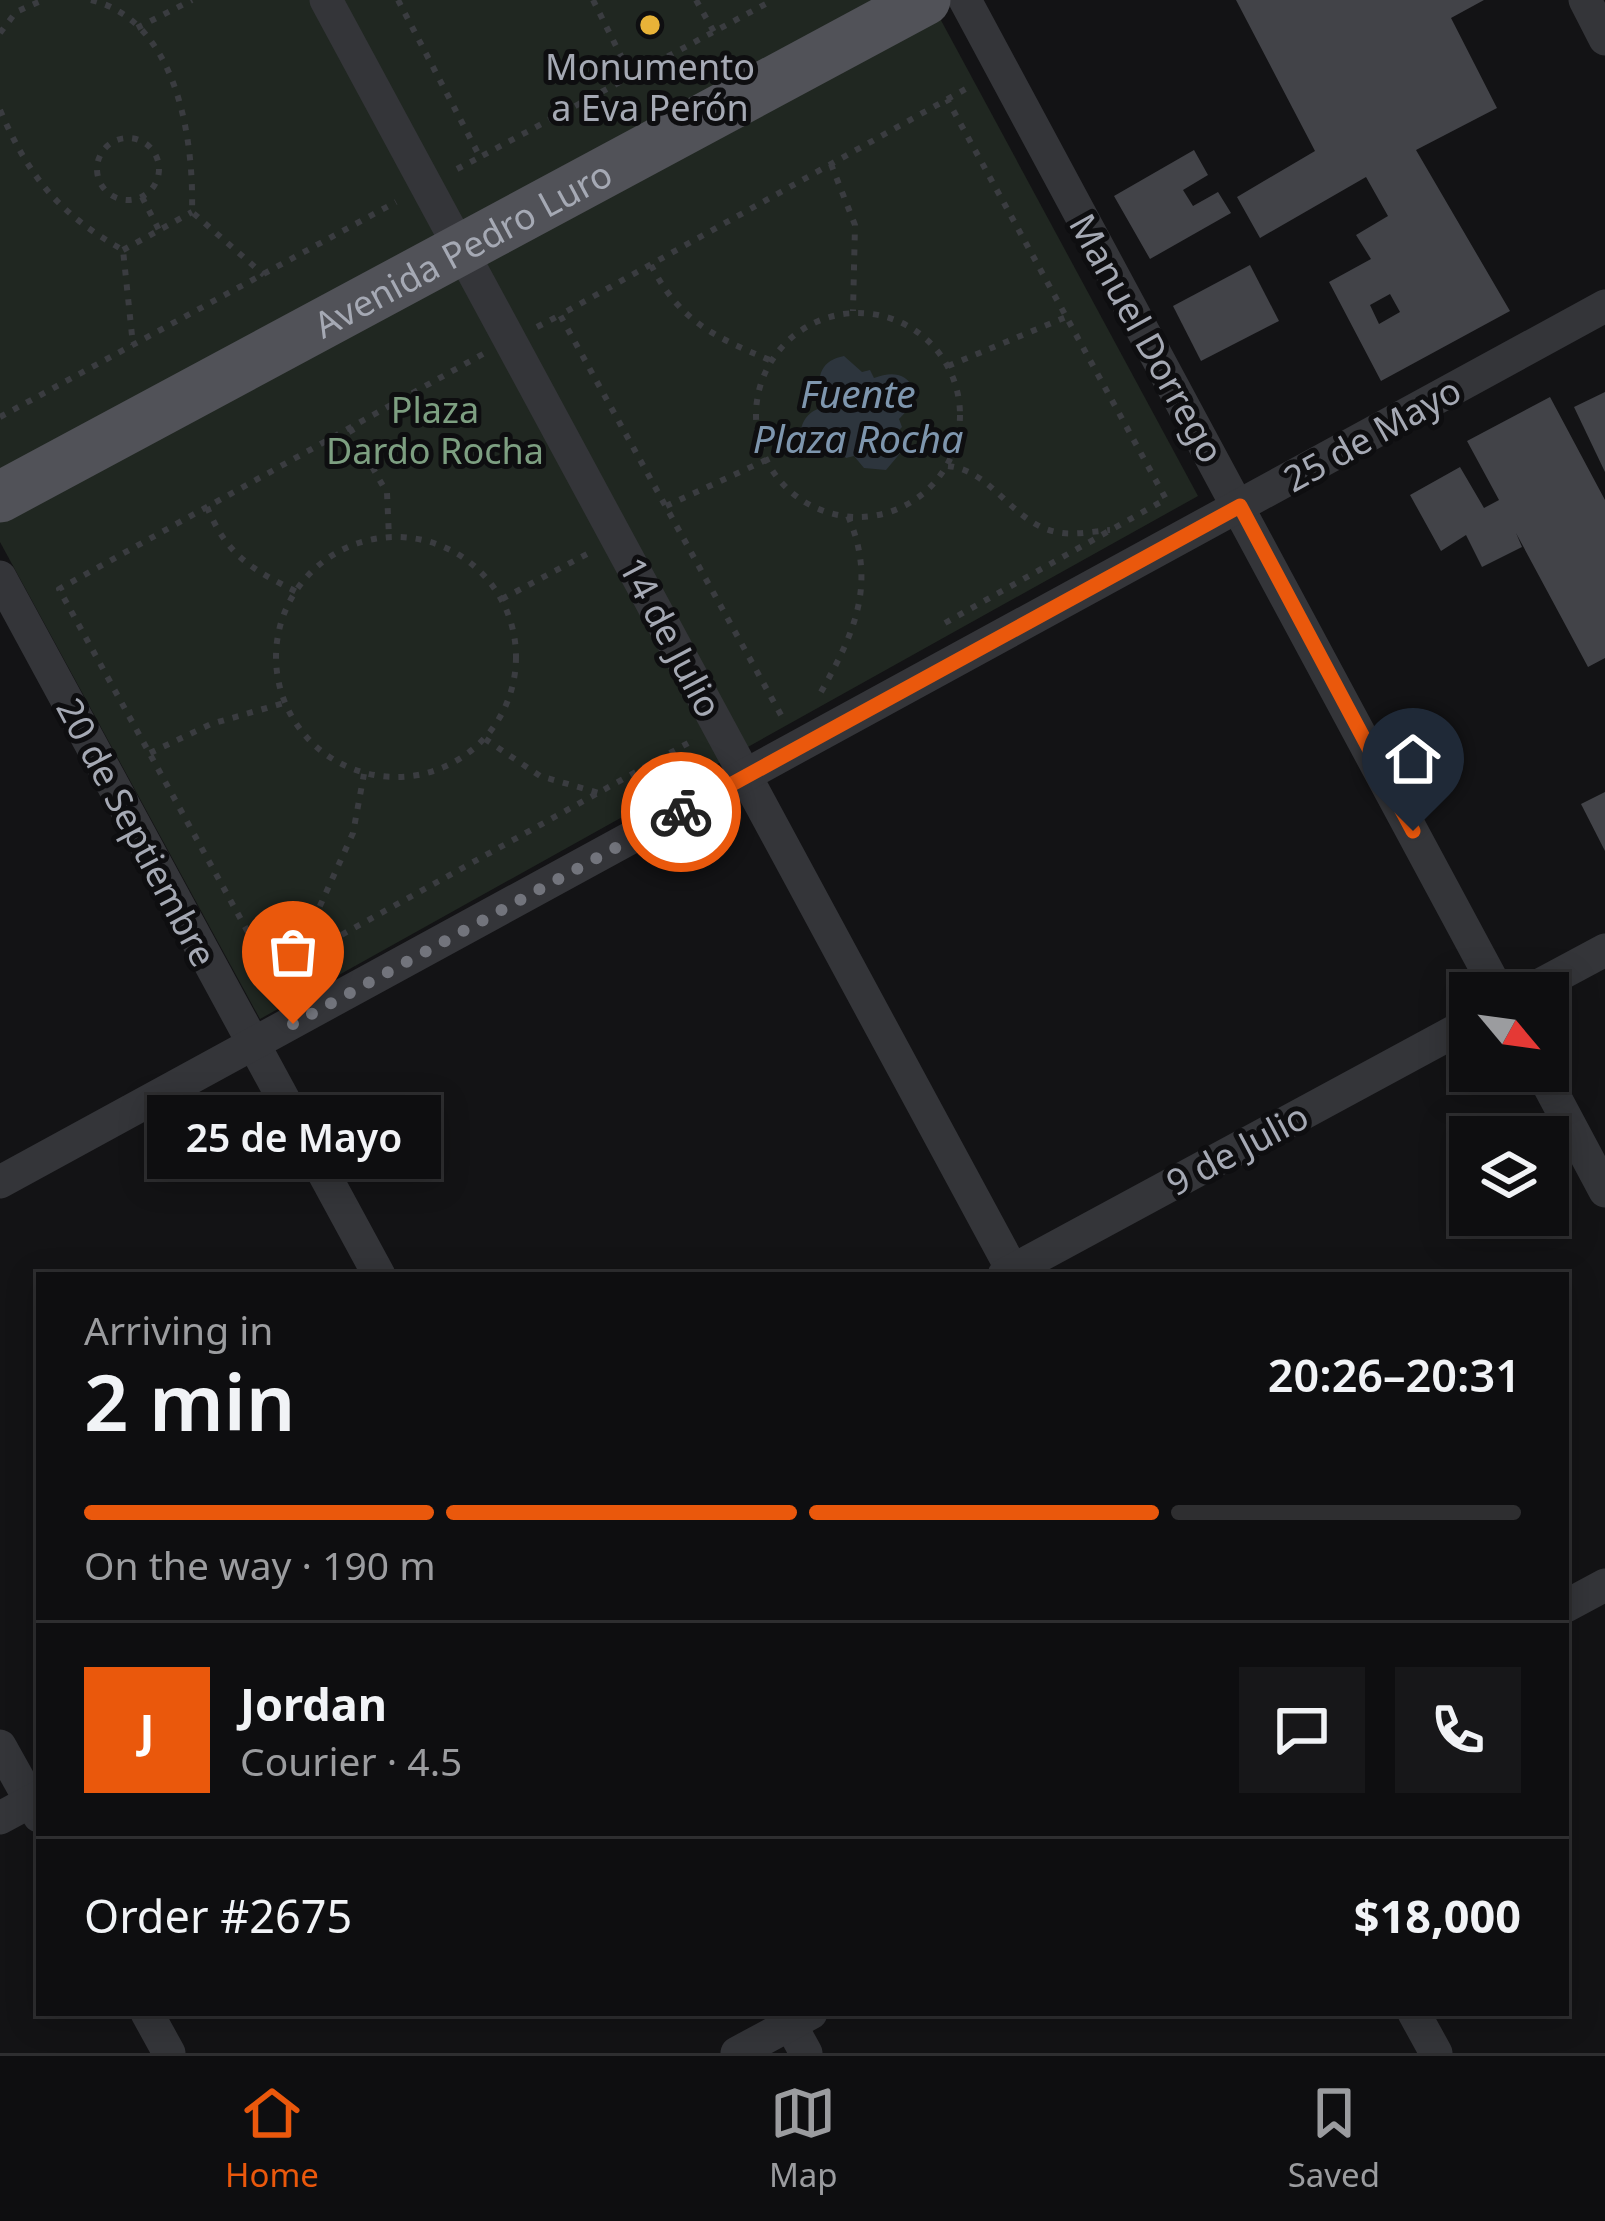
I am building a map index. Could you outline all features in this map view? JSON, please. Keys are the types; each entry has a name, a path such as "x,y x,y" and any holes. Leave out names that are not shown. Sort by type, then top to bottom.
{"main road":[{"name":"Avenida Pedro Luro","path":"0,497 925,0"}],"street":[{"name":"14 de Julio","path":"326,0 1009,1272"},
{"name":"Manuel Dorrego","path":"965,0 1488,972"},
{"path":"1585,0 1605,39"},
{"name":"25 de Mayo","path":"0,1182 1605,306"},
{"name":"20 de Septiembre","path":"0,577 377,1272"},
{"path":"1564,972 1605,950"},
{"name":"9 de Julio","path":"1012,1272 1449,1034"},
{"path":"1552,1092 1605,1191"},
{"path":"1569,1604 1605,1585"},
{"path":"0,1746 36,1805 0,1818"},
{"path":"149,2016 169,2053"},
{"path":"1416,2016 1436,2053"},
{"path":"737,2053 798,2026"}],"path":[{"path":"0,33 16,13 43,0"},
{"path":"91,0 103,2 137,28 158,55 190,142 192,212 264,275"},
{"path":"137,28 192,0"},
{"path":"398,0 481,157 773,0"},
{"path":"593,0 631,76"},
{"path":"696,0 713,32"},
{"path":"780,715 560,315 947,99 1166,500 926,634"},
{"path":"0,110 35,180 65,211 123,250"},
{"path":"128,137 147,144 158,161 156,182 142,197 122,200 98,181 98,160 118,139 128,137"},
{"path":"831,164 855,225 852,312"},
{"path":"0,417 397,204 386,184"},
{"path":"142,197 159,230"},
{"path":"123,250 192,212"},
{"path":"123,250 133,345"},
{"path":"651,265 667,296 698,325 772,361"},
{"path":"852,312 886,316 912,327 935,346 948,367 960,404 959,436 948,466 928,490 901,508 871,517 809,505 784,486 766,460 757,432 756,403 772,361 801,329 828,316 852,312"},
{"path":"948,367 1066,317"},
{"path":"485,353 59,589 271,974 697,738"},
{"path":"350,428 387,493 389,537"},
{"path":"665,507 766,460"},
{"path":"948,466 963,467 984,480 1016,512 1046,530 1066,534 1114,529"},
{"path":"207,507 230,550 296,592"},
{"path":"842,680 821,692 850,636 862,592 864,567 848,516"},
{"path":"389,537 441,544 466,558 502,599 515,632 516,669 504,712 485,739 465,757 431,773 402,778 364,774 331,759 301,731 284,703 275,660 277,639 296,592 320,564 340,550 389,537"},
{"path":"502,599 594,551"},
{"path":"150,754 211,724 284,703"},
{"path":"485,739 539,776 599,793"},
{"path":"295,961 353,833 364,774"}],"green space":[{"name":"Plaza Dardo Rocha","path":"0,0 930,0 1198,496 260,1019 0,542"}],"water":[{"name":"Fuente Plaza Rocha","path":"844,356 862,372 870,370 874,378 897,375 914,389 914,403 899,419 902,427 896,433 902,451 886,470 864,468 854,456 846,458 840,451 822,456 801,444 803,423 818,409 818,398 823,395 822,370"}],"building":[{"path":"1236,0 1484,0 1451,18 1497,108 1416,150 1510,311 1381,381 1329,282 1371,259 1356,235 1388,216 1366,177 1260,238 1237,197 1315,151","holes":["1390,294 1400,312 1379,324 1370,305"]},
{"path":"1194,150 1208,175 1183,190 1193,206 1218,192 1231,213 1150,259 1114,196"},
{"path":"1250,265 1279,321 1201,361 1173,306"},
{"path":"1605,392 1605,472 1574,407"},
{"path":"1550,397 1605,500 1605,658 1588,667 1516,533 1522,547 1482,567 1466,535 1441,551 1410,495 1460,467 1484,508 1499,500 1467,441"},
{"path":"1605,792 1605,851 1581,804"}],"way so far":[{"path":"293,1024 681,812"}],"place":[{"name":"Monumento a Eva Perón","path":"650,25"},
{"name":"25 de Mayo","path":"293,1024"}],"route":[{"path":"681,812 1240,506 1413,831"}]}
